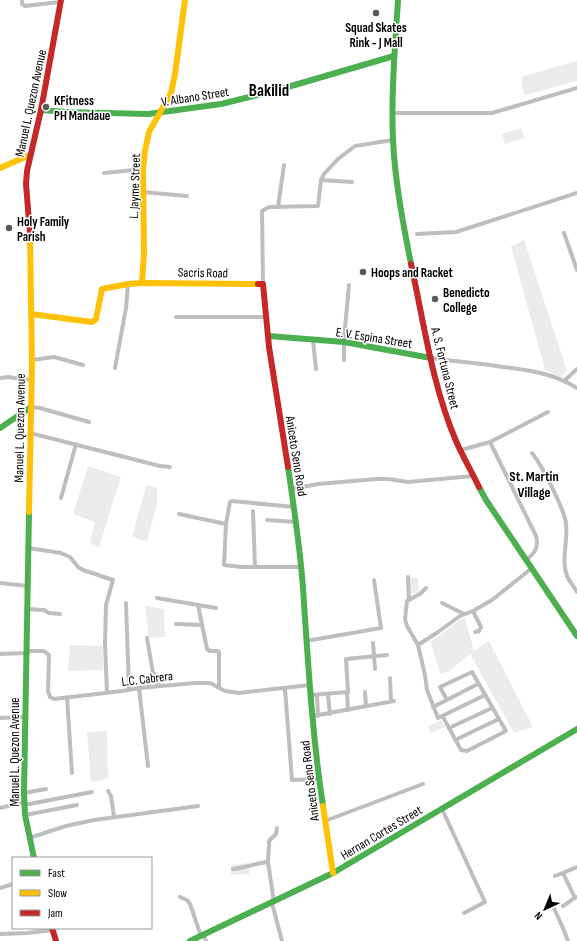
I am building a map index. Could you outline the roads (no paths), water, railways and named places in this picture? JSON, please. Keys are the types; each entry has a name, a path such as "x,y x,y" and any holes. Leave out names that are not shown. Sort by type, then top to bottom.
{"main road":[{"name":"L. Jayme Street","path":"142,283 144,253 143,170 145,151 149,132 170,93 175,74 185,0"},
{"name":"A. S. Fortuna Street","path":"398,0 394,56 393,140 400,204 431,358 446,414 473,476 486,500 577,636"},
{"name":"Manuel L. Quezon Avenue","path":"34,857 29,838 24,803 32,360 30,241 26,184 30,155 41,110 61,1"},
{"name":"V. Albano Street","path":"41,110 159,113 221,104 251,98 394,56"},
{"path":"0,168 30,155"},
{"name":"Sacris Road","path":"31,314 92,322 96,319 102,289 128,284 263,284"},
{"name":"Aniceto Seno Road","path":"263,284 269,347 296,522 310,685 314,695 316,716 319,779 333,873"},
{"name":"E. V. Espina Street","path":"269,336 344,342 431,358"},
{"path":"0,428 31,407"},
{"name":"Hernan Cortes Street","path":"190,941 204,937 333,873 577,729"},
{"path":"53,929 56,941"}],"street":[{"path":"22,0 22,4 25,6 61,1"},
{"path":"393,113 492,113 577,88"},
{"path":"352,182 321,180 324,174 338,159 353,147 393,140"},
{"path":"278,207 284,165"},
{"path":"104,173 143,170"},
{"name":"Aniceto Seno Road","path":"263,284 262,211 269,207 318,206 321,180"},
{"path":"143,192 187,196"},
{"path":"417,234 456,232 577,193"},
{"path":"564,233 577,270"},
{"path":"114,368 126,308 128,284"},
{"path":"344,360 349,285"},
{"path":"176,317 267,317"},
{"path":"313,340 316,369"},
{"path":"32,360 54,357 83,365"},
{"name":"E. V. Espina Street","path":"431,358 546,374 564,381"},
{"path":"577,369 564,381 577,388"},
{"path":"0,378 8,377 31,380"},
{"path":"31,407 40,408 89,422"},
{"path":"461,450 490,442 548,412"},
{"path":"30,433 160,466 170,467"},
{"path":"490,442 536,536 536,550 533,555 526,560"},
{"path":"61,498 76,444"},
{"path":"532,453 565,515 565,565 567,576 577,592"},
{"path":"292,489 318,484 388,479 408,482 473,476"},
{"path":"294,507 232,501 229,503 226,524 224,564 241,567 301,567"},
{"path":"253,511 255,567"},
{"path":"179,514 226,524"},
{"path":"267,520 296,522"},
{"path":"28,548 62,553 70,557 78,567 83,570 113,580 106,606 105,643 107,693"},
{"path":"418,645 464,614 473,611 492,600 532,568"},
{"path":"408,577 409,599 405,608 405,619 407,626 418,645 427,690 438,718 443,717 485,695"},
{"path":"306,641 381,628 374,580"},
{"path":"0,583 28,586"},
{"path":"409,599 420,594 426,588"},
{"path":"157,598 216,608"},
{"path":"126,603 130,689"},
{"path":"442,603 464,614"},
{"path":"198,605 207,649 210,651 218,651 219,687"},
{"path":"27,609 44,610 49,614 60,614"},
{"path":"473,611 481,627 479,631 475,632"},
{"path":"176,624 202,625"},
{"path":"146,638 153,673 156,675 158,686"},
{"path":"373,643 375,669"},
{"name":"L.C. Cabrera","path":"27,652 40,650 47,653 50,658 48,691 50,697 54,699 130,689 194,683 210,683 230,693 285,689 310,685"},
{"path":"0,654 27,652"},
{"path":"314,695 348,692 346,660 387,655"},
{"path":"443,717 461,750 467,752 506,731 472,672 440,688 448,700"},
{"path":"316,716 392,701 390,678"},
{"path":"433,707 478,684"},
{"path":"139,688 148,766"},
{"path":"285,689 292,780 319,779"},
{"path":"365,692 366,706"},
{"path":"347,693 348,710"},
{"path":"328,695 330,714"},
{"path":"67,697 72,773"},
{"path":"449,728 492,708"},
{"path":"0,718 26,717"},
{"path":"455,740 499,719"},
{"path":"325,821 423,784"},
{"path":"24,793 46,789"},
{"path":"108,791 111,796 114,816"},
{"path":"0,808 92,792"},
{"path":"25,815 77,805"},
{"path":"29,838 66,826 114,816 198,806"},
{"path":"442,809 485,902 464,913"},
{"path":"277,828 276,834 269,842 268,862 273,903 282,941"},
{"path":"233,869 268,862"},
{"path":"555,876 577,867"},
{"path":"563,873 576,897 563,906"},
{"path":"0,888 12,884"},
{"path":"180,897 187,900 190,904 204,937"},
{"path":"544,910 552,906 564,928 568,941"},
{"path":"0,934 28,933 53,929"}],"place":[{"name":"Squad Skates Rink - J Mall","path":"376,13"},
{"name":"KFitness PH Mandaue","path":"46,107"},
{"name":"Holy Family Parish","path":"9,228"},
{"name":"Hoops and Racket","path":"363,272"},
{"name":"Benedicto College","path":"435,299"}],"district":[{"name":"Bakilid","path":"269,90"},
{"name":"St. Martin Village","path":"534,484"}]}
